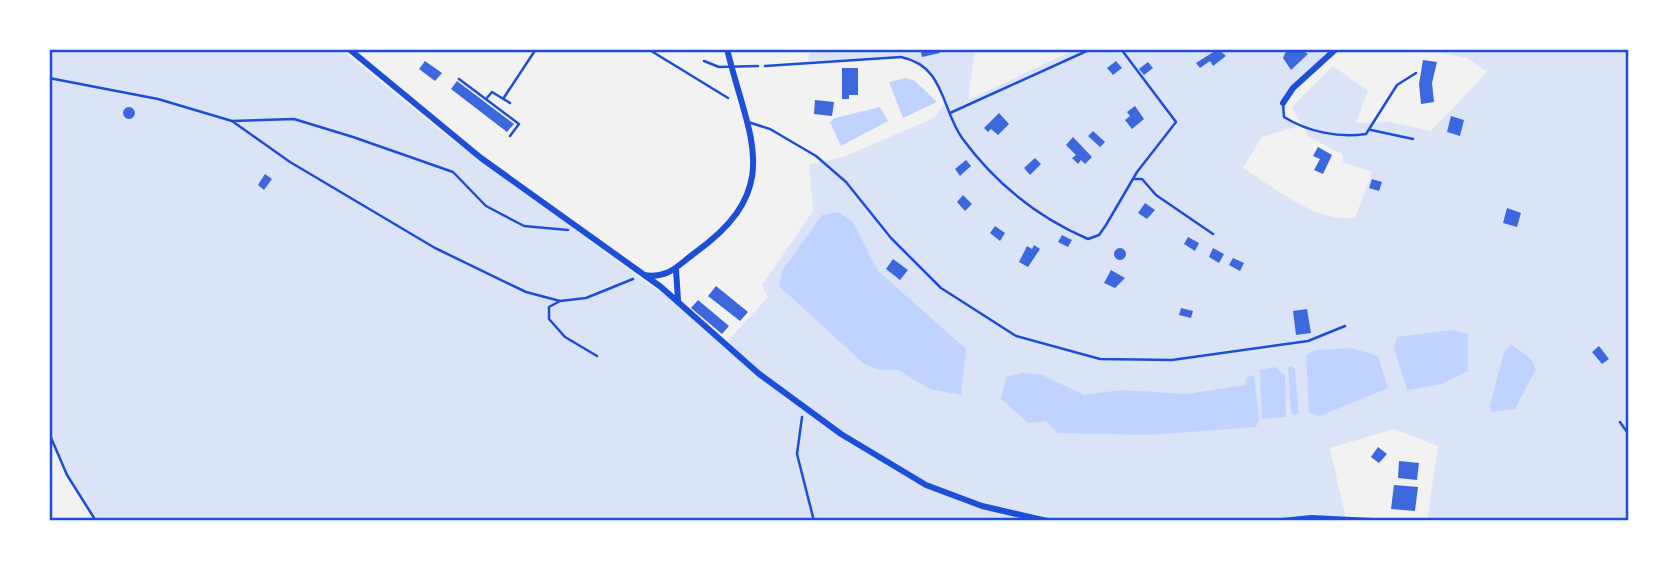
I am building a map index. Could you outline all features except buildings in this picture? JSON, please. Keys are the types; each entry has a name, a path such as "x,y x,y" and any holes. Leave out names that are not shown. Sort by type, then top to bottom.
{"street":[{"path":"349,49 481,158 661,287 750,366 841,434 926,485 982,506 1047,521"},
{"path":"642,274 657,276 676,270 722,233 739,211 750,183 755,151 727,49"},
{"path":"1283,103 1293,88 1336,49"},
{"path":"676,270 675,288 679,302"},
{"path":"1282,521 1311,518 1373,521"}],"lane":[{"path":"704,61 719,67 758,66"},
{"path":"1371,130 1397,85 1416,73"},
{"path":"1283,103 1284,117 1305,128 1357,136 1371,130 1413,139"},
{"path":"748,122 770,129 816,156 846,182 891,238 941,288 1016,336 1100,359 1171,360 1308,341 1345,326"}],"path":[{"path":"503,99 536,49"},
{"path":"648,49 728,98"},
{"path":"950,113 1091,49"},
{"path":"758,66 901,57 914,59 933,75 962,138 1012,193 1068,230 1088,239 1099,235 1107,225 1133,179 1176,122 1121,49"},
{"path":"49,78 158,99 232,121 293,119 453,172 486,206 524,226 563,231 580,228"},
{"path":"459,79 519,124 510,136"},
{"path":"486,99 492,92 510,103"},
{"path":"232,121 290,162 435,248 526,292 559,302"},
{"path":"1133,179 1142,179 1156,195 1213,234"},
{"path":"597,356 565,337 549,319 549,307 559,302 586,298 642,274"},
{"path":"804,407 797,454 814,521"},
{"path":"1620,422 1629,435"},
{"path":"49,433 67,475 96,521"}],"shaded area":[{"path":"49,49 340,49 438,129 658,291 661,287 725,344 768,297 762,285 813,211 809,164 843,157 934,118 946,101 930,72 910,59 901,57 808,61 810,49 975,49 968,100 1076,49 1336,49 1302,78 1289,96 1285,117 1299,126 1262,137 1243,168 1310,209 1340,218 1355,218 1372,172 1343,162 1342,154 1309,137 1292,107 1333,66 1368,91 1356,123 1390,122 1431,131 1487,72 1467,58 1422,49 1629,49 1629,521 1427,521 1438,446 1394,429 1330,448 1346,519 1373,521 96,521 67,475 53,444 49,449"}],"water":[{"path":"906,78 915,81 937,102 903,118 889,82"},
{"path":"880,107 888,121 841,146 830,122 835,118"},
{"path":"838,212 853,222 878,271 966,349 961,395 930,389 898,370 879,370 863,363 779,286 782,271 822,215"},
{"path":"1451,330 1468,334 1468,371 1442,384 1407,390 1394,348 1397,337"},
{"path":"1511,344 1531,359 1536,369 1515,409 1491,412 1490,406 1504,352"},
{"path":"1351,348 1378,356 1388,388 1320,416 1309,413 1306,355 1315,350"},
{"path":"1291,366 1295,369 1299,413 1294,415 1291,413 1288,368"},
{"path":"1275,367 1285,375 1286,417 1262,419 1260,370"},
{"path":"1023,373 1042,375 1084,395 1121,390 1187,394 1245,385 1246,378 1254,375 1259,420 1256,427 1149,435 1057,433 1046,421 1028,423 1001,399 1006,377"}]}
